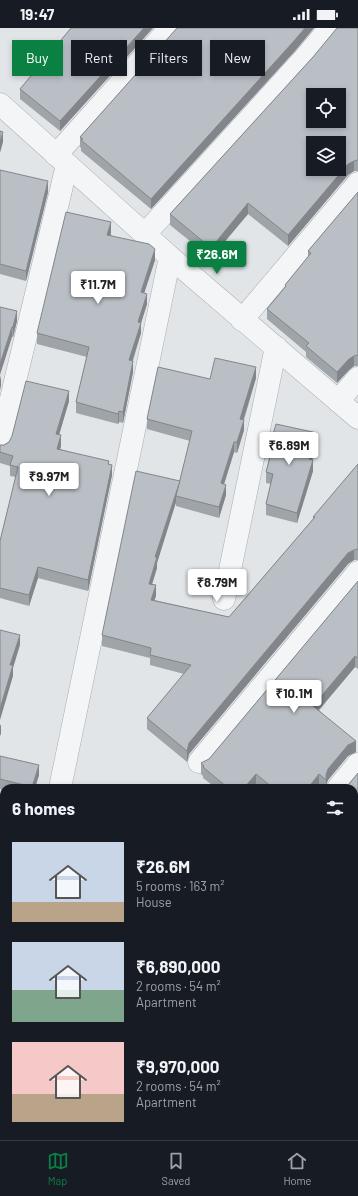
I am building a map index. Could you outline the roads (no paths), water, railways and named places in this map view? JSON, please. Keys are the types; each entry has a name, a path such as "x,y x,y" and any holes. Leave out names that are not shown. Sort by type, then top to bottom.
{"street":[{"path":"0,444 62,160 170,28"},
{"path":"145,234 330,28"},
{"path":"0,104 242,320 276,347 358,418"},
{"path":"242,320 358,183"},
{"path":"61,784 170,256"},
{"path":"224,599 276,347"},
{"path":"338,401 358,378"},
{"path":"199,762 358,572"},
{"path":"341,784 358,764"}]}
